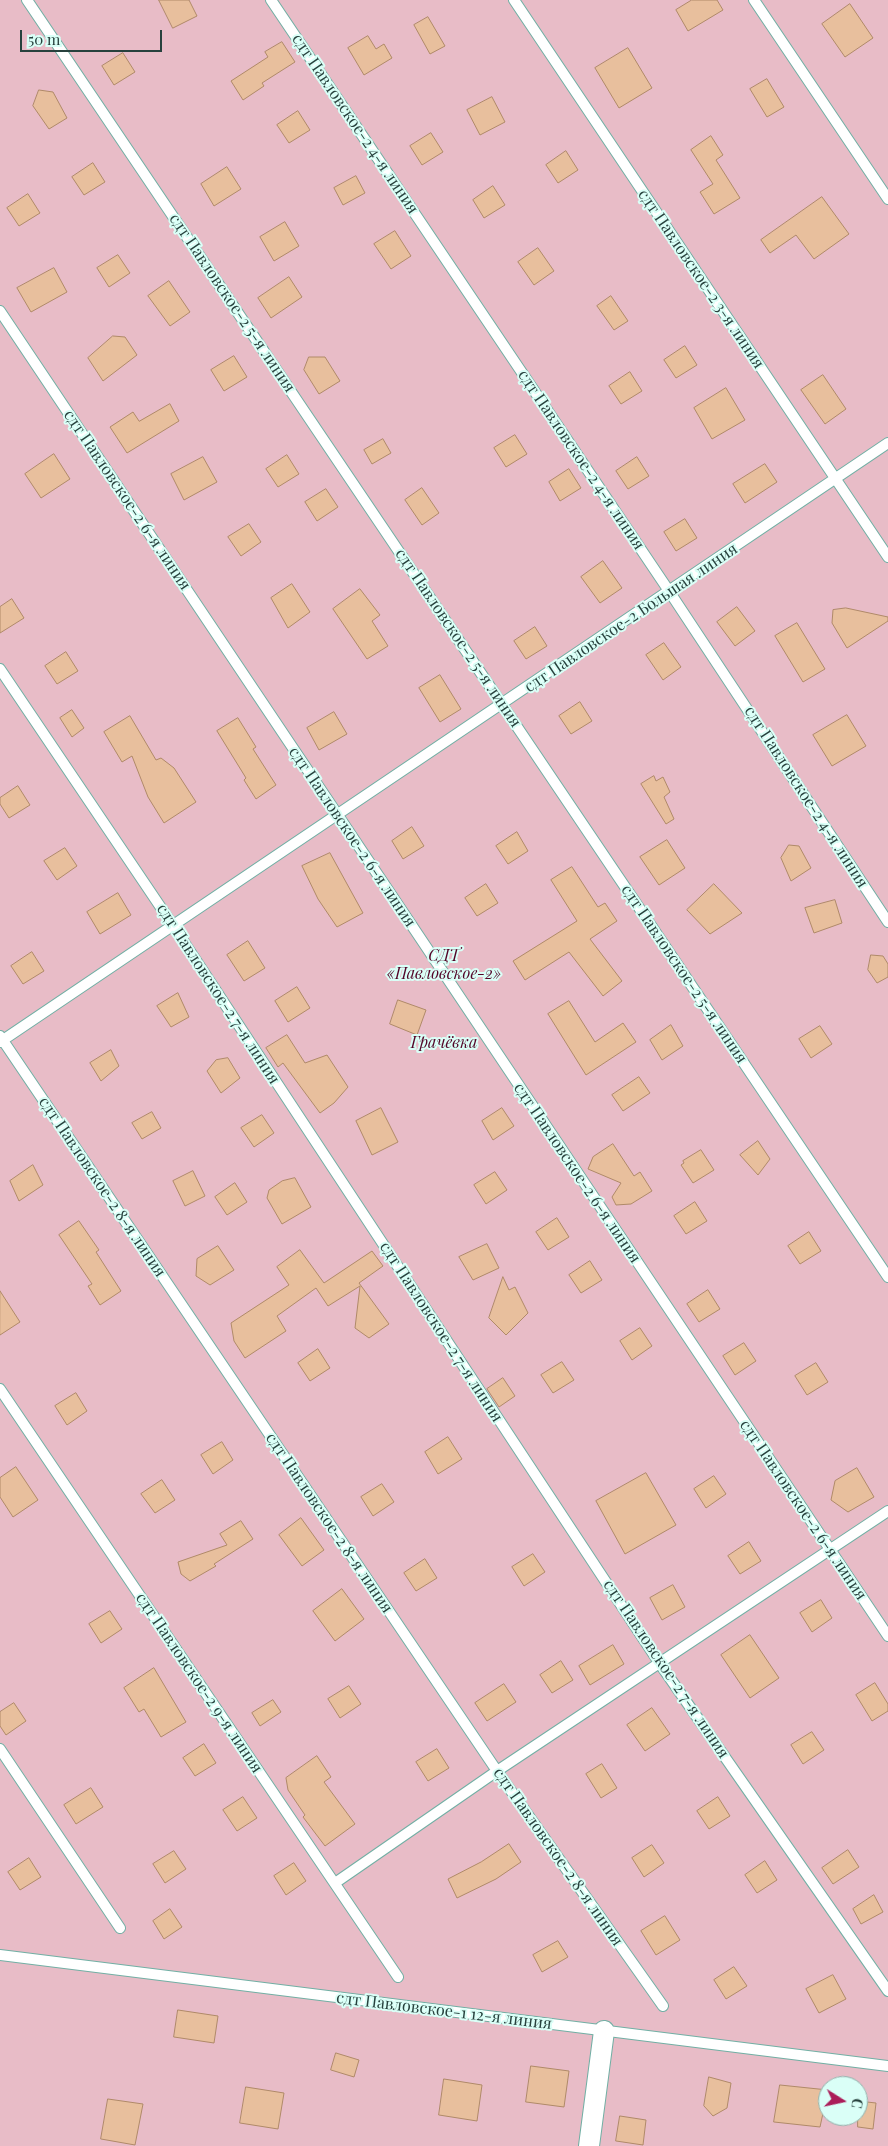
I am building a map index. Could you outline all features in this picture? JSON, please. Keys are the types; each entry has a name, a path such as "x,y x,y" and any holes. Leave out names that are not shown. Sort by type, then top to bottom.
{"street":[{"path":"589,2146 604,2031"}],"lane":[{"name":"сдт Павловское-2 5-я линия","path":"28,0 888,1277"},
{"name":"сдт Павловское-2 4-я линия","path":"271,0 669,591 888,922"},
{"name":"сдт Павловское-2 3-я линия","path":"514,0 888,557"},
{"path":"754,0 888,198"},
{"name":"сдт Павловское-2 6-я линия","path":"0,311 888,1636"},
{"name":"сдт Павловское-2 Большая линия","path":"1,1039 888,444"},
{"name":"сдт Павловское-2 7-я линия","path":"0,669 172,924 660,1664 888,1991"},
{"name":"сдт Павловское-2 8-я линия","path":"1,1039 497,1771 663,2006"},
{"name":"сдт Павловское-2 9-я линия","path":"0,1389 398,1977"},
{"path":"334,1883 497,1771 888,1512"},
{"path":"0,1749 120,1928"},
{"name":"сдт Павловское-1 12-я линия","path":"0,1955 888,2066"}],"green space":[{"name":"Грачёвка","path":"0,0 888,0 888,2146 0,2146"}],"building":[{"path":"159,0 189,0 197,16 173,28"},
{"path":"692,0 717,0 723,10 688,31 676,10"},
{"path":"850,4 873,38 845,57 822,24"},
{"path":"428,17 445,46 430,54 414,25"},
{"path":"368,36 376,49 384,44 392,58 364,75 348,48"},
{"path":"282,42 295,62 262,83 264,86 243,100 231,81 268,57 265,52"},
{"path":"628,48 652,88 619,108 595,68"},
{"path":"123,53 135,72 114,85 102,66"},
{"path":"767,79 784,107 767,117 750,89"},
{"path":"39,90 53,92 67,118 49,129 33,106"},
{"path":"492,97 505,122 480,135 467,110"},
{"path":"298,111 310,130 289,143 277,125"},
{"path":"431,133 443,152 422,165 410,146"},
{"path":"711,136 723,155 716,160 740,198 714,214 700,192 713,184 691,150"},
{"path":"566,151 578,170 558,183 546,165"},
{"path":"93,163 105,182 84,195 72,177"},
{"path":"227,167 241,189 214,206 201,184"},
{"path":"356,176 365,193 343,205 334,188"},
{"path":"493,186 505,205 484,218 473,200"},
{"path":"28,194 40,213 19,226 7,208"},
{"path":"822,197 849,234 814,259 796,235 770,253 761,240"},
{"path":"285,222 299,246 274,261 260,237"},
{"path":"395,231 411,256 391,269 374,244"},
{"path":"538,248 554,271 534,285 518,262"},
{"path":"118,255 130,273 109,287 97,268"},
{"path":"54,268 67,292 31,312 17,288"},
{"path":"289,277 302,297 271,318 258,298"},
{"path":"169,281 190,312 170,326 148,296"},
{"path":"611,296 628,321 614,330 597,306"},
{"path":"113,336 125,337 137,355 103,381 88,358"},
{"path":"685,346 697,365 676,378 664,360"},
{"path":"234,356 247,377 224,391 211,370"},
{"path":"309,357 325,357 340,381 319,394 304,370"},
{"path":"630,372 642,391 621,404 609,386"},
{"path":"823,375 846,409 825,424 801,390"},
{"path":"726,388 745,420 712,439 694,408"},
{"path":"170,404 179,421 127,453 110,427 133,412 139,421"},
{"path":"515,435 527,454 506,467 494,448"},
{"path":"383,439 391,453 372,464 364,450"},
{"path":"54,454 70,479 41,498 25,474"},
{"path":"287,455 299,474 278,487 266,469"},
{"path":"203,457 217,482 184,500 171,474"},
{"path":"637,457 649,476 628,489 616,471"},
{"path":"765,464 777,482 745,503 733,484"},
{"path":"569,469 581,488 560,501 549,482"},
{"path":"422,488 439,513 422,525 405,500"},
{"path":"326,489 338,507 317,521 305,502"},
{"path":"685,519 697,538 676,551 664,532"},
{"path":"249,524 261,542 241,556 228,537"},
{"path":"603,561 622,588 600,603 581,577"},
{"path":"292,584 310,612 288,628 271,598"},
{"path":"360,589 380,615 372,621 388,646 367,659 333,609"},
{"path":"12,599 24,618 0,633 0,607"},
{"path":"737,607 755,631 735,646 717,622"},
{"path":"846,608 888,617 888,621 847,648 832,623 833,610"},
{"path":"797,623 825,669 803,682 775,636"},
{"path":"535,627 547,646 526,659 514,641"},
{"path":"664,643 681,667 663,680 646,655"},
{"path":"66,652 78,671 57,684 45,666"},
{"path":"440,675 461,709 440,722 419,688"},
{"path":"580,702 592,721 571,734 559,716"},
{"path":"72,710 84,728 72,737 60,718"},
{"path":"334,712 347,734 319,750 307,728"},
{"path":"847,715 866,746 832,766 813,735"},
{"path":"130,716 156,760 161,758 174,768 196,802 164,823 148,797 132,756 122,762 104,732"},
{"path":"238,718 256,747 253,749 276,785 256,799 244,780 246,778 217,731"},
{"path":"654,776 656,781 663,777 670,792 664,797 674,819 666,824 641,784"},
{"path":"18,786 30,805 9,818 0,804 0,798"},
{"path":"412,827 424,846 403,859 392,841"},
{"path":"517,832 528,851 508,864 496,846"},
{"path":"667,840 685,868 659,885 640,857"},
{"path":"789,845 799,846 811,868 791,881 781,858"},
{"path":"65,848 77,866 57,880 44,861"},
{"path":"330,853 363,913 337,927 318,899 302,866"},
{"path":"572,867 598,907 605,903 617,921 590,939 622,981 603,996 569,952 525,980 513,961 577,921 551,880"},
{"path":"486,884 498,903 477,916 465,898"},
{"path":"714,884 742,913 710,934 687,910"},
{"path":"118,893 131,915 100,934 87,912"},
{"path":"835,900 842,923 814,933 805,908"},
{"path":"248,941 265,968 244,981 227,955"},
{"path":"32,952 44,971 23,984 11,966"},
{"path":"871,955 883,956 888,964 888,977 877,983 868,970"},
{"path":"297,987 310,1008 288,1022 275,1001"},
{"path":"178,993 189,1017 171,1027 157,1006"},
{"path":"398,1000 426,1010 417,1035 390,1024"},
{"path":"569,1001 595,1042 623,1023 636,1042 586,1075 548,1014"},
{"path":"671,1025 683,1046 662,1060 650,1040"},
{"path":"820,1026 832,1044 811,1058 799,1039"},
{"path":"287,1035 305,1063 327,1055 348,1087 334,1103 320,1113 283,1063 278,1067 266,1048"},
{"path":"111,1050 119,1066 101,1081 90,1063"},
{"path":"228,1058 240,1078 221,1093 207,1071 216,1060"},
{"path":"639,1077 650,1093 623,1111 612,1095"},
{"path":"381,1108 398,1142 372,1155 356,1121"},
{"path":"502,1108 514,1126 493,1140 482,1121"},
{"path":"152,1112 161,1128 142,1139 132,1123"},
{"path":"262,1115 274,1133 254,1147 241,1128"},
{"path":"758,1141 770,1159 758,1175 740,1155"},
{"path":"613,1144 634,1176 640,1172 652,1191 631,1204 616,1205 612,1197 621,1183 588,1169 593,1157"},
{"path":"701,1150 714,1170 693,1183 681,1165 684,1163 683,1161"},
{"path":"33,1165 43,1185 19,1201 10,1181"},
{"path":"193,1171 205,1196 185,1206 173,1181"},
{"path":"495,1172 507,1190 486,1204 474,1185"},
{"path":"295,1178 311,1207 282,1224 267,1198 269,1190 282,1181"},
{"path":"235,1183 247,1202 227,1215 215,1197"},
{"path":"695,1202 707,1221 686,1234 674,1216"},
{"path":"557,1218 569,1237 548,1250 536,1232"},
{"path":"79,1221 99,1250 96,1252 121,1291 100,1305 88,1286 92,1284 59,1235"},
{"path":"809,1232 821,1251 800,1264 788,1246"},
{"path":"487,1244 499,1268 473,1280 459,1257"},
{"path":"218,1246 234,1270 210,1285 196,1276 197,1259"},
{"path":"300,1250 324,1283 372,1251 383,1266 359,1283 389,1324 369,1338 355,1328 360,1286 328,1306 316,1288 277,1316 286,1331 245,1358 234,1341 231,1323 289,1285 277,1267"},
{"path":"590,1261 602,1280 581,1293 569,1275"},
{"path":"503,1277 509,1290 515,1287 528,1313 506,1335 489,1318"},
{"path":"708,1290 720,1309 699,1322 687,1304"},
{"path":"0,1291 20,1322 0,1335"},
{"path":"640,1328 652,1346 632,1360 620,1341"},
{"path":"744,1343 756,1361 735,1375 723,1356"},
{"path":"318,1349 330,1368 310,1381 298,1363"},
{"path":"562,1362 574,1380 553,1393 541,1375"},
{"path":"816,1363 828,1382 807,1395 795,1376"},
{"path":"503,1378 515,1396 499,1407 487,1389"},
{"path":"76,1393 87,1411 67,1425 55,1406"},
{"path":"448,1437 462,1459 438,1474 425,1452"},
{"path":"222,1442 233,1460 213,1474 201,1455"},
{"path":"16,1467 38,1500 13,1517 0,1497 0,1478"},
{"path":"857,1468 874,1497 848,1512 831,1500 835,1481"},
{"path":"646,1473 676,1525 625,1554 596,1501"},
{"path":"714,1476 726,1494 706,1508 694,1489"},
{"path":"162,1480 175,1500 155,1513 141,1494"},
{"path":"382,1484 394,1502 373,1516 361,1497"},
{"path":"301,1518 324,1550 302,1566 279,1535"},
{"path":"241,1521 253,1539 214,1564 216,1566 190,1581 181,1574 178,1562 227,1545 220,1534"},
{"path":"749,1542 761,1561 740,1574 728,1556"},
{"path":"533,1554 545,1572 524,1586 512,1567"},
{"path":"425,1559 437,1578 416,1591 404,1573"},
{"path":"673,1585 685,1607 662,1620 650,1598"},
{"path":"342,1589 364,1619 335,1641 313,1611"},
{"path":"821,1600 832,1618 812,1632 800,1613"},
{"path":"110,1611 122,1629 101,1643 89,1624"},
{"path":"750,1635 779,1678 750,1698 721,1655"},
{"path":"613,1645 624,1664 590,1685 579,1666"},
{"path":"561,1661 573,1680 552,1693 540,1675"},
{"path":"154,1668 186,1722 161,1737 144,1709 139,1712 124,1688"},
{"path":"875,1683 888,1704 888,1711 872,1721 856,1695"},
{"path":"504,1684 516,1702 487,1721 475,1703"},
{"path":"349,1686 361,1704 340,1718 328,1699"},
{"path":"273,1700 281,1712 260,1726 252,1713"},
{"path":"14,1703 26,1721 6,1735 0,1726 0,1712"},
{"path":"652,1708 670,1734 645,1751 627,1725"},
{"path":"812,1732 824,1750 803,1764 791,1745"},
{"path":"204,1744 216,1763 195,1776 183,1758"},
{"path":"437,1749 449,1768 428,1781 416,1762"},
{"path":"317,1756 331,1777 324,1782 355,1824 325,1846 303,1817 305,1815 288,1790 286,1778"},
{"path":"602,1764 617,1788 601,1798 586,1774"},
{"path":"91,1788 103,1807 76,1824 64,1805"},
{"path":"243,1797 257,1818 237,1831 223,1810"},
{"path":"718,1797 730,1816 709,1829 697,1811"},
{"path":"509,1844 521,1862 496,1879 457,1898 448,1879 481,1862"},
{"path":"652,1845 664,1863 644,1877 632,1858"},
{"path":"848,1850 859,1867 833,1884 822,1868"},
{"path":"174,1851 186,1869 165,1883 153,1864"},
{"path":"29,1858 41,1877 20,1890 8,1872"},
{"path":"765,1861 777,1880 757,1893 745,1875"},
{"path":"294,1863 306,1881 286,1895 274,1876"},
{"path":"874,1895 883,1912 861,1924 853,1909"},
{"path":"170,1909 182,1927 164,1939 153,1921"},
{"path":"665,1916 680,1940 656,1955 641,1931"},
{"path":"558,1941 568,1957 542,1972 533,1955"},
{"path":"734,1967 747,1986 726,1999 714,1980"},
{"path":"833,1975 846,1999 819,2013 806,1989"},
{"path":"178,2010 218,2016 214,2043 174,2037"},
{"path":"336,2053 359,2060 354,2077 331,2070"},
{"path":"531,2066 569,2071 564,2107 526,2102"},
{"path":"709,2077 731,2083 727,2108 713,2116 704,2106"},
{"path":"444,2079 482,2085 477,2121 439,2115"},
{"path":"780,2085 818,2089 818,2126 820,2127 774,2122"},
{"path":"246,2087 284,2093 278,2129 240,2123"},
{"path":"108,2099 143,2104 135,2145 101,2139"},
{"path":"868,2102 876,2103 873,2129 858,2127 868,2126"},
{"path":"620,2116 646,2120 643,2145 616,2141"}],"park label":[{"name":"СДТ «Павловское-2»","path":"444,965"}]}
